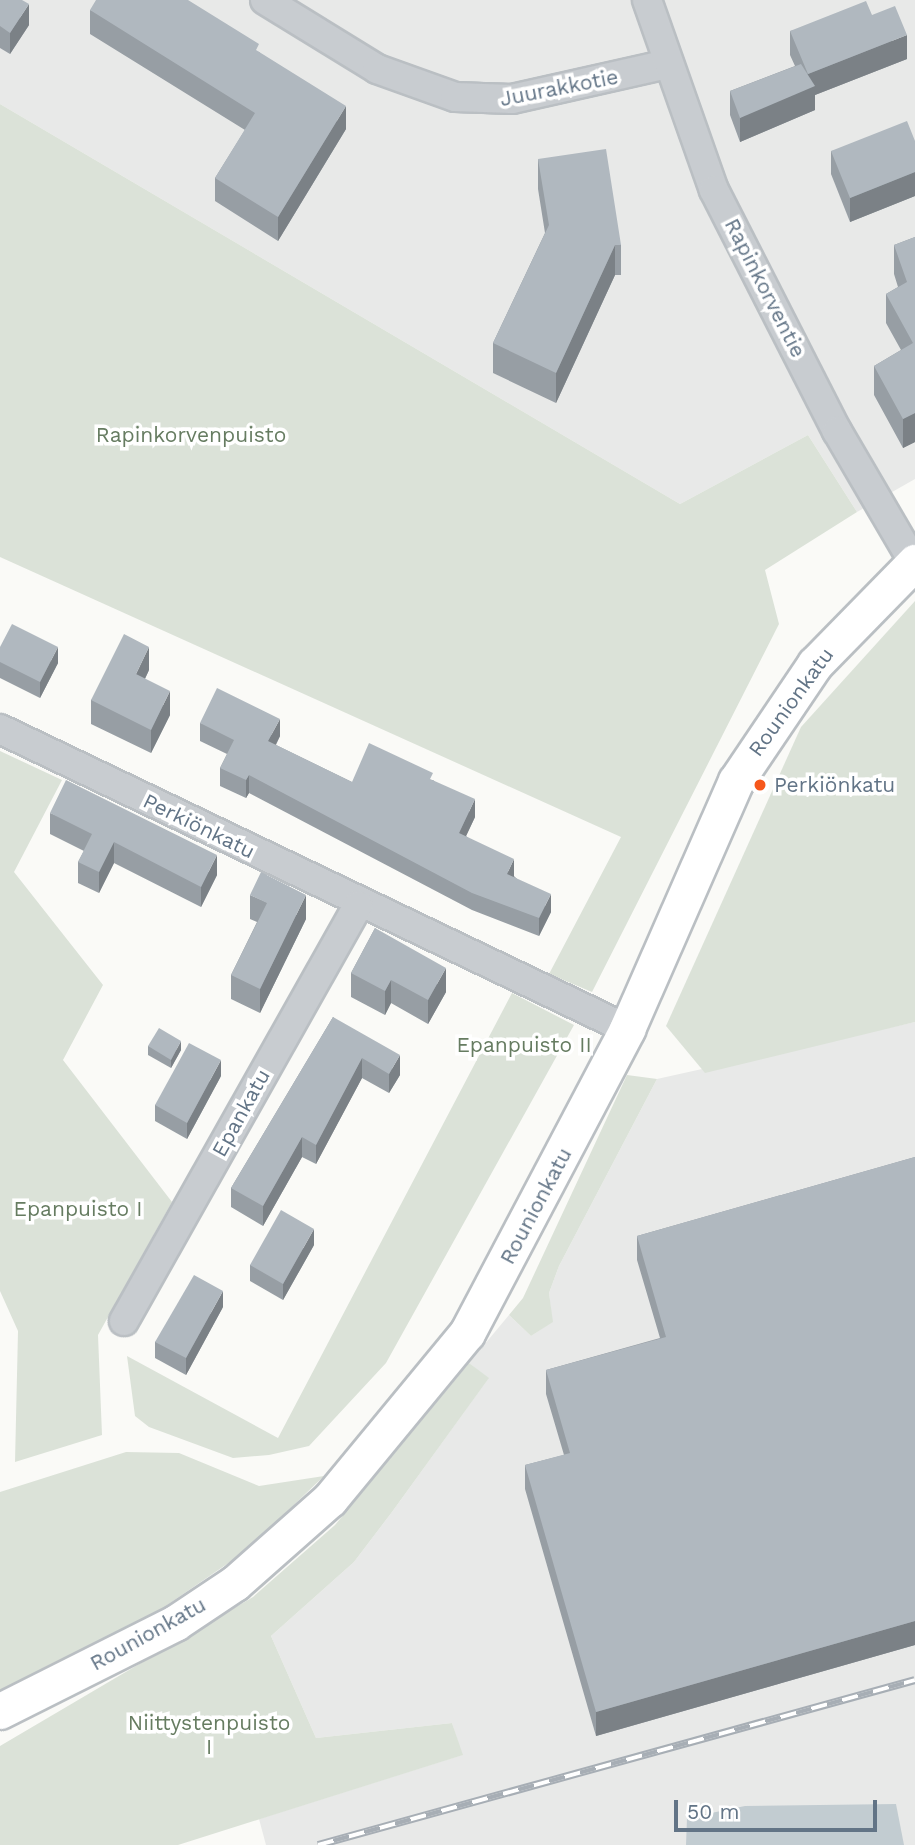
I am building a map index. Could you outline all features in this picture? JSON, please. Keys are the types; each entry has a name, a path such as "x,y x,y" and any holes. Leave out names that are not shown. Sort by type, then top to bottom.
{"main road":[{"name":"Rounionkatu","path":"0,1711 175,1623 235,1583 330,1499 467,1333 627,1029 736,781 775,716 865,607 914,562"}],"street":[{"name":"Juurakkotie","path":"265,0 377,69 454,97 512,99 667,64"},
{"name":"Rapinkorventie","path":"647,0 667,64 714,190 837,431 914,562"},
{"name":"Perkiönkatu","path":"0,729 358,905 627,1029"},
{"name":"Epankatu","path":"124,1321 358,905"}],"shaded area":[{"path":"0,0 915,0 915,479 857,512 808,435 680,504 0,104"},
{"path":"915,1022 915,1845 266,1845 259,1819 462,1755 452,1723 316,1738 271,1636 354,1562 392,1512 488,1379 469,1363 509,1315 531,1336 552,1322 549,1293 559,1266 657,1079"},
{"path":"896,1804 904,1845 686,1845 687,1818 745,1806"}],"green space":[{"name":"Rapinkorvenpuisto","path":"0,104 680,504 808,435 857,512 765,570 779,624 592,992 549,974 621,837 0,557"},
{"path":"915,601 915,1022 705,1073 666,1026 801,727"},
{"name":"Epanpuisto I","path":"0,751 62,780 14,872 103,985 63,1060 172,1202 98,1335 102,1435 15,1462 18,1331 0,1291"},
{"name":"Epanpuisto II","path":"512,993 574,1025 386,1363 309,1446 269,1455 233,1458 149,1427 135,1416 127,1356 278,1438"},
{"path":"627,1075 657,1079 559,1266 549,1293 553,1322 531,1336 509,1315 523,1298"},
{"name":"Niittystenpuisto I","path":"469,1363 489,1378 392,1512 354,1562 271,1636 316,1738 452,1723 463,1755 178,1845 0,1845 0,1746 253,1597 335,1525"},
{"path":"126,1452 179,1453 259,1486 324,1476 246,1551 94,1655 0,1697 0,1492"}],"building":[{"path":"0,0 22,0 29,4 10,33 0,26"},
{"path":"96,0 188,0 259,44 256,50 346,106 278,217 215,178 255,113 90,10"},
{"path":"866,1 872,15 895,6 907,35 808,74 790,31"},
{"path":"801,64 815,86 740,118 730,91"},
{"path":"907,121 915,141 915,172 850,198 831,151"},
{"path":"606,149 621,245 615,245 556,373 493,343 549,225 538,159"},
{"path":"915,237 915,413 903,419 874,366 913,343 886,294 907,282 894,245"},
{"path":"12,624 58,647 40,682 0,662 0,647"},
{"path":"124,634 149,647 136,674 170,691 151,730 91,700"},
{"path":"217,688 280,719 268,741 352,782 369,743 433,773 430,779 475,799 459,833 514,859 507,874 551,894 539,918 472,893 249,775 246,780 220,768 234,740 200,723"},
{"path":"66,780 217,855 201,887 114,842 99,872 78,862 92,834 50,813"},
{"path":"261,872 306,895 260,989 231,975 267,903 250,895"},
{"path":"375,928 446,968 428,1000 391,980 385,991 351,973"},
{"path":"333,1017 400,1055 389,1074 362,1058 316,1145 302,1137 263,1206 231,1188"},
{"path":"159,1028 181,1041 171,1060 148,1046"},
{"path":"189,1043 221,1060 187,1123 155,1105"},
{"path":"915,1157 915,1621 596,1712 525,1465 570,1453 546,1370 666,1337 637,1236"},
{"path":"281,1210 314,1229 283,1284 250,1265"},
{"path":"194,1275 223,1291 186,1358 155,1342"}],"railway":[{"path":"318,1845 915,1680"}],"place":[{"name":"Perkiönkatu","path":"760,785"}]}
